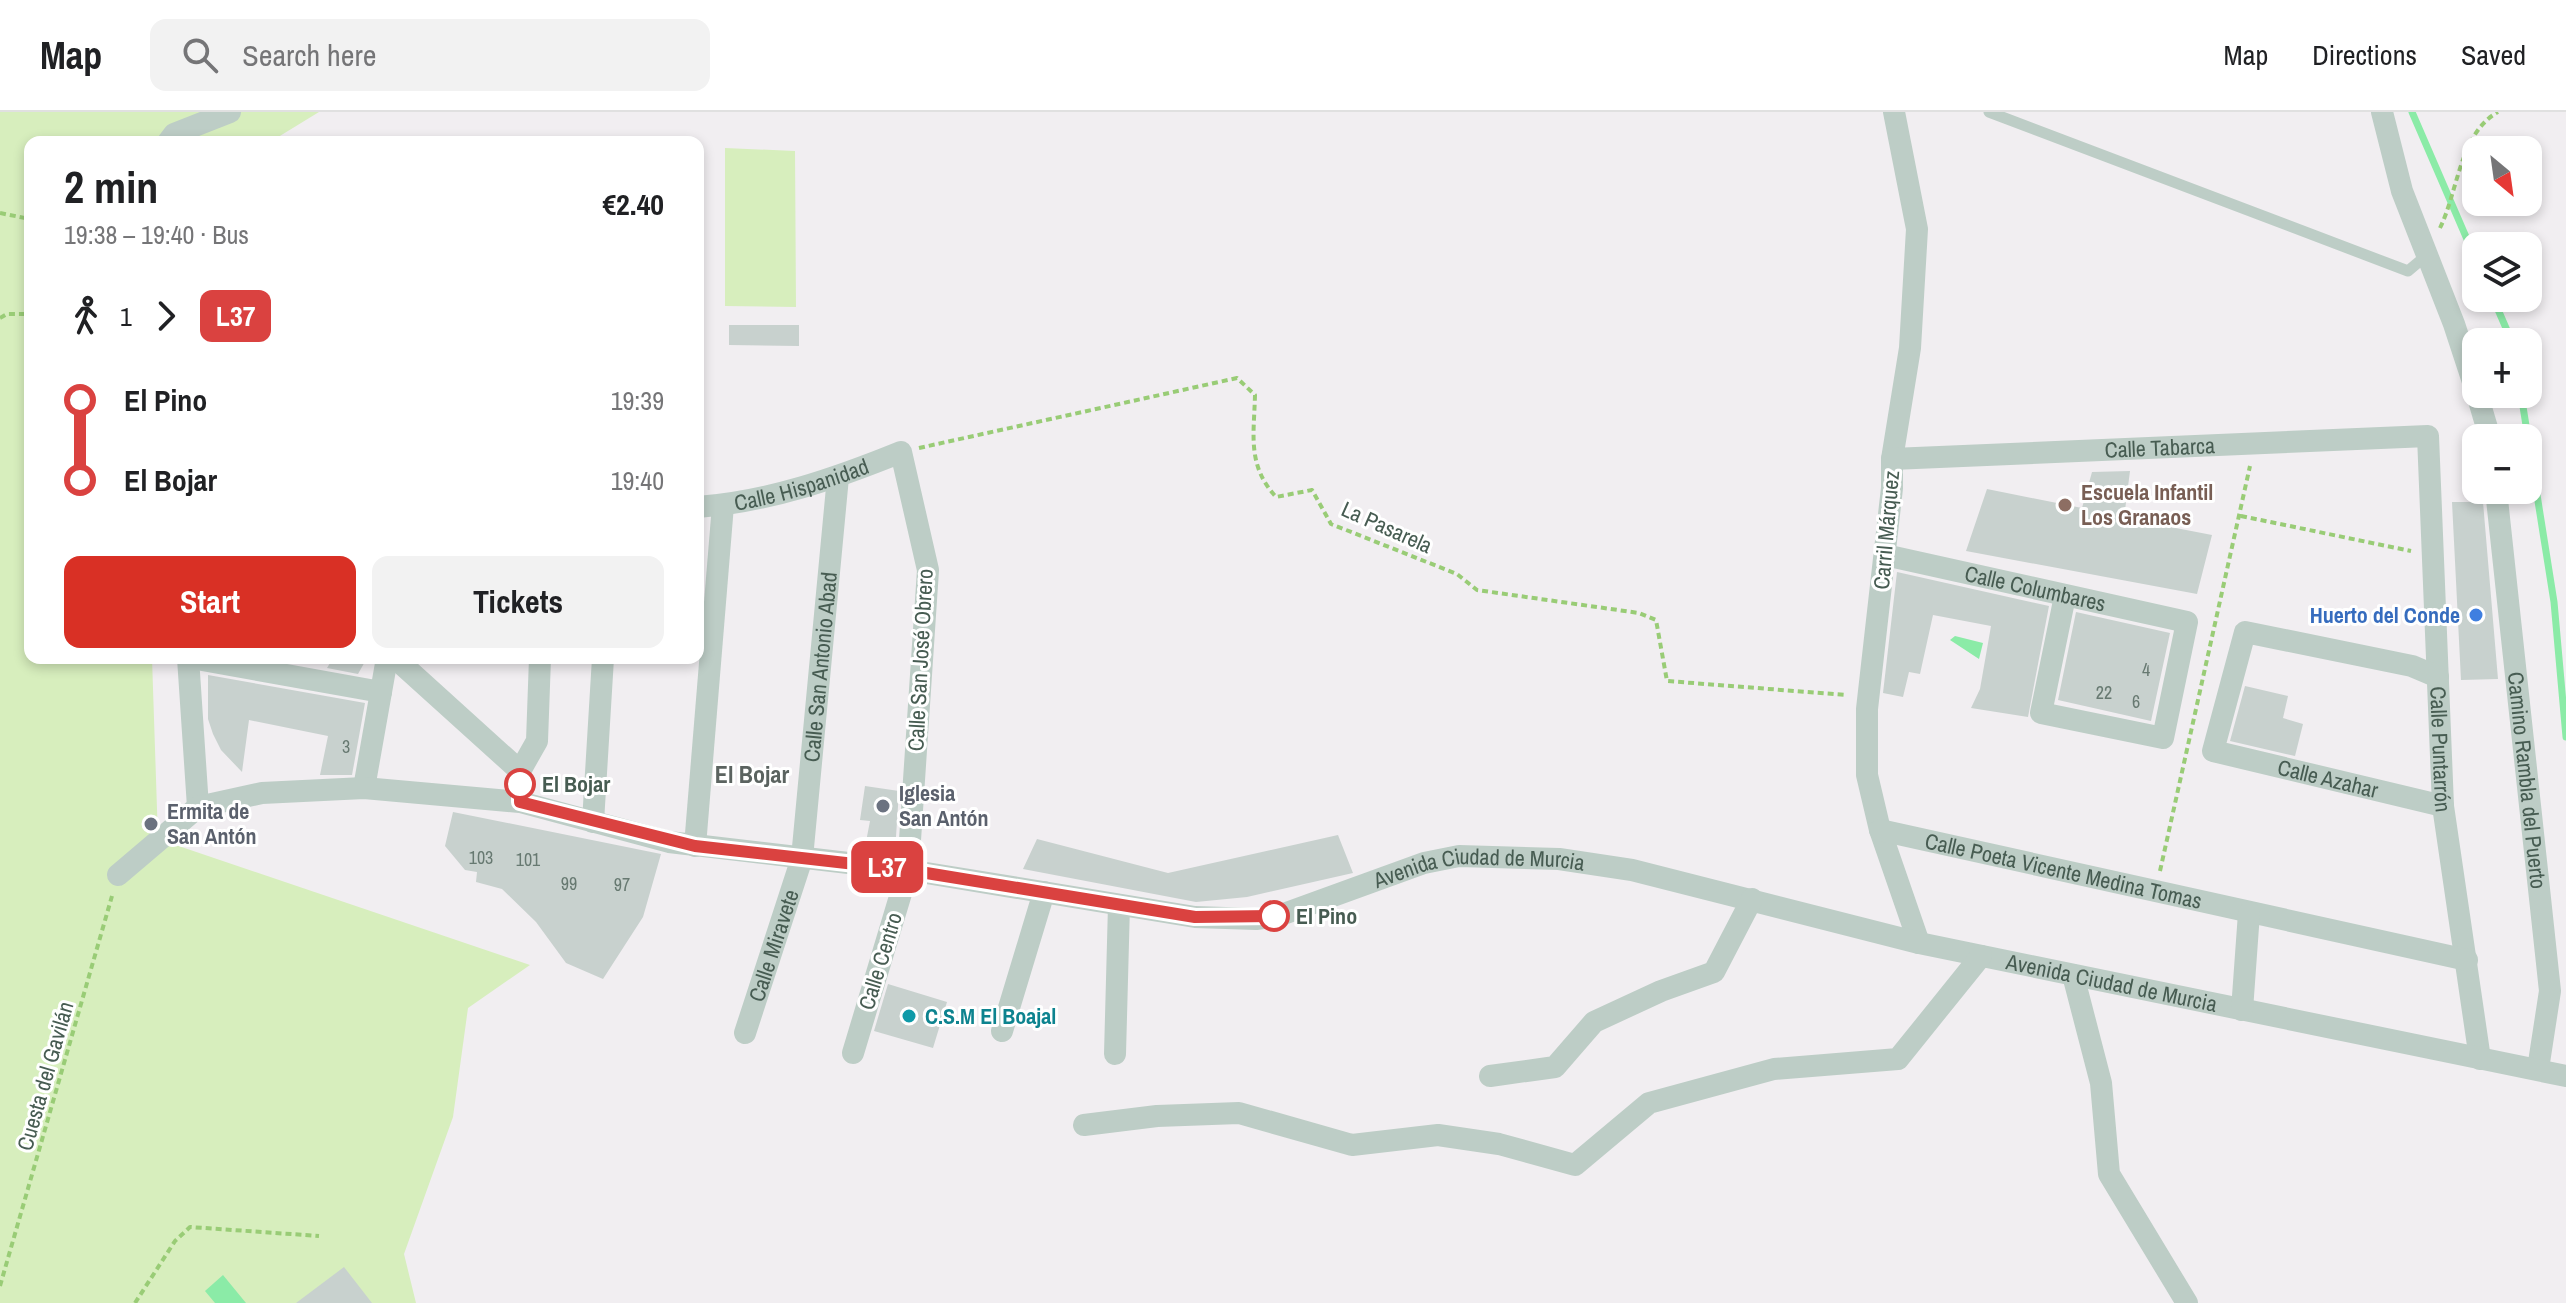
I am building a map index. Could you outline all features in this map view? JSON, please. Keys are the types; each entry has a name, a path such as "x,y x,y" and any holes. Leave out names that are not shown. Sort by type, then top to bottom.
{"street":[{"path":"172,136 230,112"},
{"name":"Carril Márquez","path":"1894,112 1917,229 1910,348 1892,459 1869,696 1867,775 1880,830 1919,943"},
{"path":"2382,112 2402,191 2462,354"},
{"name":"Calle Tabarca","path":"1892,459 2428,436"},
{"name":"Calle Puntarrón","path":"2428,436 2443,806 2480,1059"},
{"name":"Calle Hispanidad","path":"704,507 723,505 838,477 901,452"},
{"name":"Calle San José Obrero","path":"901,452 928,570 908,870"},
{"name":"Calle San Antonio Abad","path":"802,858 838,477"},
{"name":"Camino Rambla del Puerto","path":"2498,504 2550,991 2538,1069"},
{"path":"695,846 723,505"},
{"name":"Calle Columbares","path":"1885,555 2187,622 2182,646"},
{"path":"2065,596 2041,713 2163,738 2182,646"},
{"name":"Calle Azahar","path":"2438,677 2412,666 2245,632 2213,751 2443,806"},
{"path":"118,875 198,807 190,664"},
{"path":"224,664 381,692"},
{"path":"364,788 386,664"},
{"path":"520,802 520,771 537,741 540,664"},
{"path":"593,822 603,664"},
{"path":"417,665 520,771"},
{"name":"Avenida Ciudad de Murcia","path":"198,807 262,793 364,788 520,802 695,846 908,870 1195,917 1256,919 1322,902 1424,863 1480,856 1601,865 1752,899 1919,943 2566,1076"},
{"name":"Calle Poeta Vicente Medina Tomas","path":"1880,830 2467,960"},
{"name":"Calle Miravete","path":"745,1033 802,858"},
{"name":"Calle Centro","path":"853,1053 908,870"},
{"path":"1002,1031 1044,892"},
{"path":"1490,1076 1555,1067 1594,1022 1661,991 1714,972 1752,899"},
{"path":"1115,1054 1119,905"},
{"path":"2242,1010 2249,913"},
{"path":"1084,1125 1157,1116 1239,1113 1352,1145 1438,1135 1499,1144 1575,1165 1649,1103 1774,1069 1898,1059 1981,956"},
{"path":"2073,975 2101,1083 2109,1174 2187,1303"}],"lane":[{"path":"1989,112 2408,271 2427,255"}],"path":[{"path":"2444,219 2468,147 2484,120 2498,112"},
{"path":"0,213 24,218"},
{"path":"0,318 7,314 24,314"},
{"name":"La Pasarela","path":"901,452 1237,378 1255,395 1254,457 1260,479 1276,497 1312,490 1331,524 1457,574 1477,590 1639,613 1656,620 1667,681 1869,696"},
{"path":"2155,892 2241,516 2253,444"},
{"path":"2241,516 2433,555"},
{"path":"2182,646 2210,652"},
{"name":"Cuesta del Gavilán","path":"0,1286 118,875"},
{"path":"135,1303 175,1241 190,1227 319,1236"}],"shaded area":[{"path":"0,112 319,112 280,136 24,136 24,664 152,664 158,839 530,965 468,1008 453,1117 404,1254 416,1303 0,1303"},
{"path":"725,148 795,151 796,307 725,306"},
{"path":"1955,636 1983,643 1979,659 1950,640"},
{"path":"223,1275 246,1303 215,1303 205,1291"}],"building":[{"path":"729,325 799,325 799,346 729,345"},
{"path":"2130,471 2124,518 2212,535 2197,594 1966,551 1987,489 2082,508 2092,472"},
{"name":"Huerto del Conde","path":"2452,502 2483,504 2498,679 2461,680"},
{"path":"1897,572 2049,606 2028,717 1971,708 1980,689 1991,626 1933,615 1920,674 1909,672 1903,697 1883,693"},
{"path":"2076,612 2170,633 2151,721 2058,700"},
{"path":"329,664 364,664 358,674 327,668"},
{"path":"208,675 365,703 352,775 320,775 328,736 249,720 242,772 221,750 213,734 208,719"},
{"path":"2245,686 2288,696 2283,718 2303,724 2295,756 2230,741"},
{"name":"Iglesia San Antón","path":"865,786 899,791 895,852 865,847 870,821 860,820"},
{"path":"453,812 661,854 643,917 603,979 566,963 536,922 502,889 476,882 477,872 465,870 445,846"},
{"path":"1338,835 1353,873 1247,897 1196,902 1023,869 1037,839 1168,873"},
{"name":"C.S.M El Boajal","path":"888,984 947,1002 933,1048 874,1031"},
{"path":"344,1267 372,1303 296,1303"}],"waterway":[{"path":"2412,112 2464,232"},
{"path":"2499,312 2506,328"},
{"path":"2523,408 2526,424"},
{"path":"2538,504 2554,602 2566,737"}],"bus line":[{"name":"L37","path":"520,784 520,802 669,842 908,870 1195,917 1229,920 1274,916"}],"place":[{"name":"Escuela Infantil Los Granaos","path":"2065,505"},
{"name":"Huerto del Conde","path":"2476,615"},
{"name":"El Bojar","path":"520,784"},
{"name":"Iglesia San Antón","path":"883,806"},
{"name":"Ermita de San Antón","path":"151,824"},
{"name":"El Pino","path":"1274,916"},
{"name":"C.S.M El Boajal","path":"909,1016"}],"district":[{"name":"El Bojar","path":"752,775"}]}
